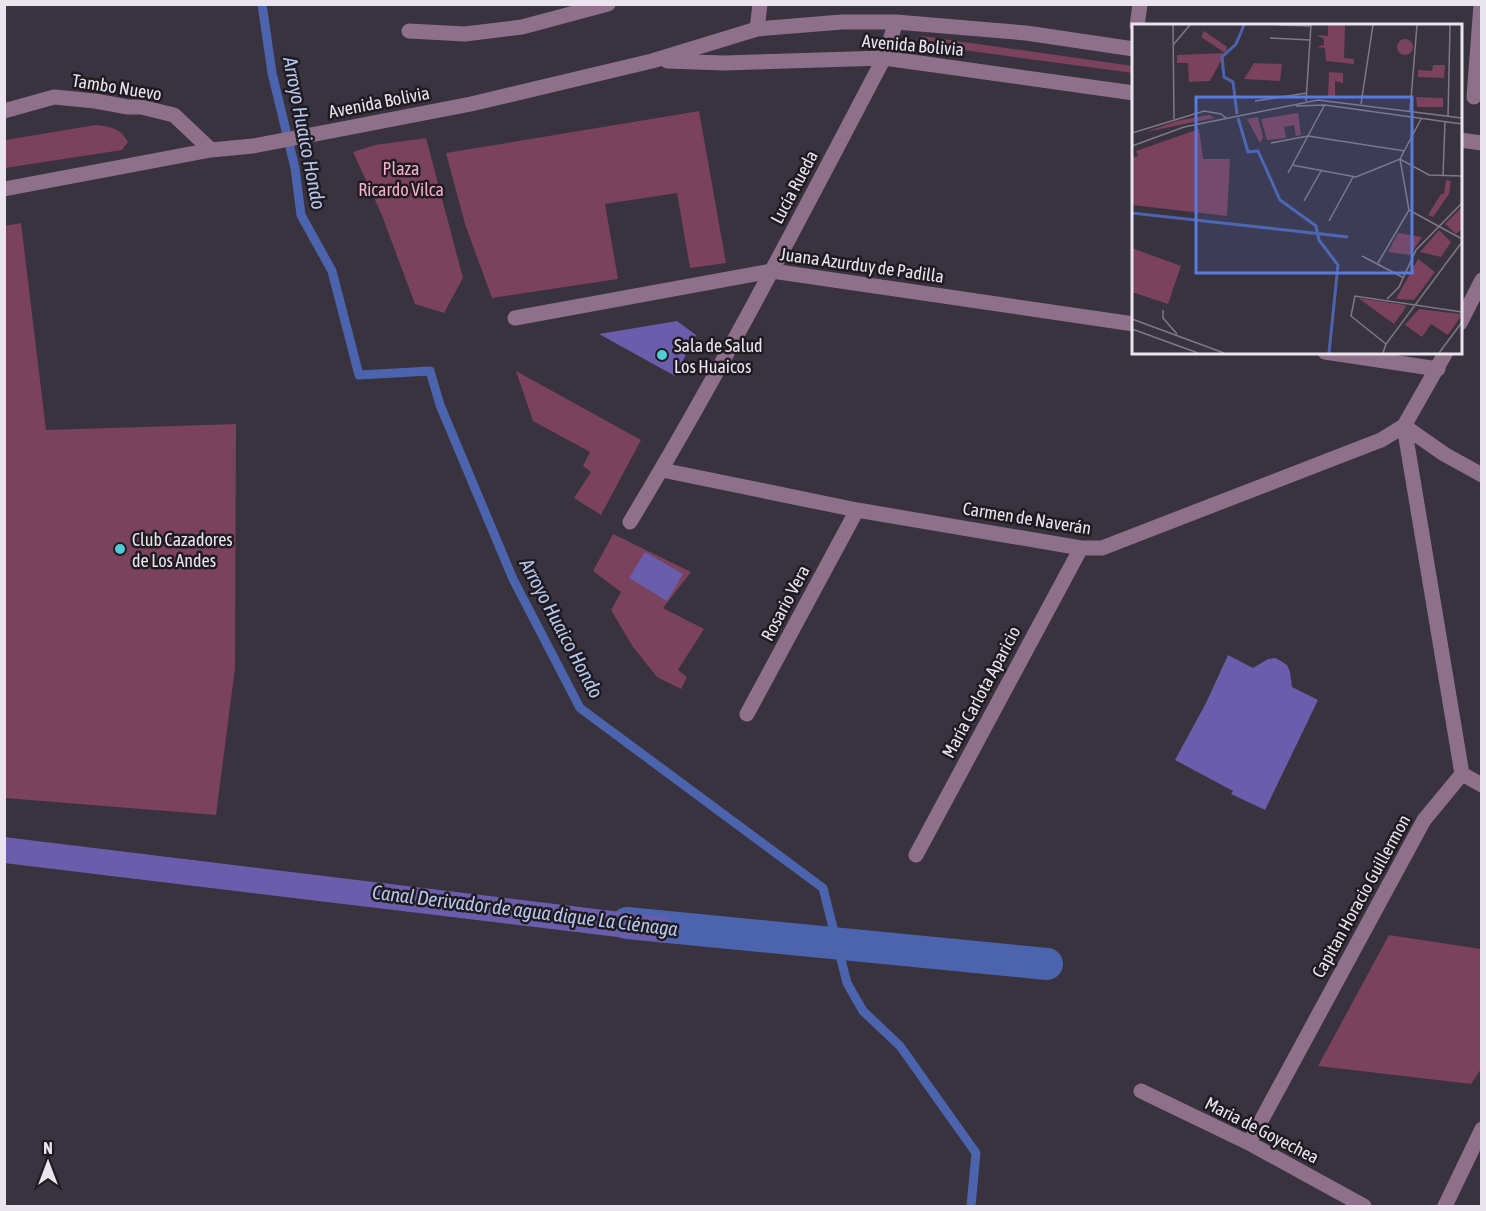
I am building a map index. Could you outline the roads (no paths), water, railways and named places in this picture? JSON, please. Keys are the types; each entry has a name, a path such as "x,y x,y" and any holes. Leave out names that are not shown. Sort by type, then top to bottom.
{"street":[{"path":"409,31 465,34 522,27 608,4"},
{"path":"757,29 760,4"},
{"path":"1137,24 1140,4"},
{"path":"1472,97 1481,4"},
{"name":"Avenida Bolivia","path":"4,189 211,150 253,146 471,104 652,61 757,29 842,22 896,22 1026,33 1132,48"},
{"name":"Lucía Rueda","path":"630,522 662,470 772,271 884,58 896,22"},
{"name":"Avenida Bolivia","path":"652,61 724,63 884,58 1132,93"},
{"name":"Tambo Nuevo","path":"4,111 54,97 141,107 174,115 211,150"},
{"path":"1462,140 1482,142"},
{"name":"Juana Azurduy de Padilla","path":"515,318 772,271 1132,324"},
{"path":"1462,321 1482,280"},
{"path":"1338,354 1438,369"},
{"path":"1445,354 1404,426 1462,774 1482,785"},
{"path":"1404,426 1444,454 1482,475"},
{"name":"Carmen de Naverán","path":"662,470 857,510 1081,548 1102,548 1381,440 1404,426"},
{"name":"Rosario Vera","path":"747,714 857,510"},
{"name":"María Carlota Aparicio","path":"916,855 1081,548"},
{"name":"Capitan Horacio Guillermon","path":"1249,1143 1424,820 1462,774"},
{"name":"Maria de Goyechea","path":"1141,1091 1249,1143 1364,1206"},
{"path":"1445,1206 1482,1128"}],"waterway":[{"name":"Arroyo Huaico Hondo","path":"262,4 272,73 295,168 301,215 332,271 359,375 430,371 440,405 513,579 580,708 823,888 847,983 863,1011 900,1046 976,1153 971,1206"},
{"name":"Arroyo Huaico Hondo","path":"627,923 1047,964"}],"place":[{"name":"Sala de Salud Los Huaicos","path":"662,355"},
{"name":"Club Cazadores de Los Andes","path":"120,549"}],"park label":[{"name":"Plaza Ricardo Vilca","path":"401,178"}],"water label":[{"name":"Canal Derivador de agua dique La Ciénaga","path":"525,910"}]}
